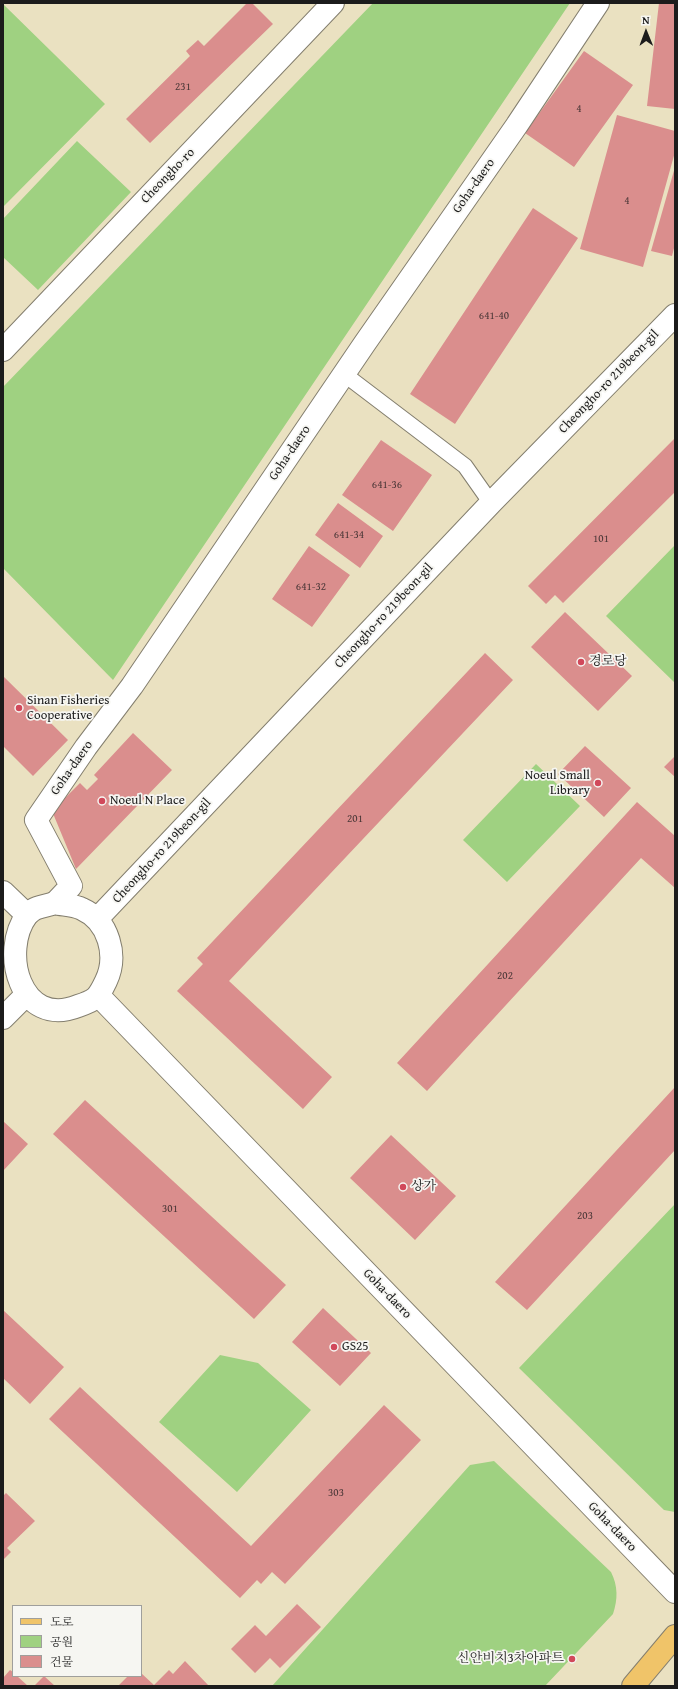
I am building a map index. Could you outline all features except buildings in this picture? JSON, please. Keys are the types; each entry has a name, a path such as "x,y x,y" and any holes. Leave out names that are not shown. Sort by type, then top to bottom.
{"main road":[{"path":"633,1686 675,1636"}],"street":[{"name":"Cheongho-ro","path":"3,350 333,3"},
{"name":"Goha-daero","path":"55,903 71,886 36,820 93,738 132,686 344,374 517,125 598,3"},
{"name":"Cheongho-ro 219beon-gil","path":"97,920 491,503 675,315"},
{"path":"3,892 27,915"},
{"path":"55,903 82,908 97,920 110,941 112,959 110,974 99,996 68,1010 58,1011 39,1007 23,998 12,985 6,968 5,949 8,937 18,921 36,908 55,903"},
{"name":"Goha-daero","path":"99,996 675,1592"},
{"path":"3,1018 23,998"}],"lane":[{"path":"344,374 465,466 491,503"}],"green space":[{"path":"373,3 570,3 113,680 3,568 3,387"},
{"path":"3,4 105,104 3,207"},
{"path":"77,141 131,192 38,290 3,257 3,219"},
{"path":"675,545 675,683 606,616"},
{"path":"536,764 580,806 507,882 463,840"},
{"path":"675,1204 675,1512 664,1510 519,1368"},
{"path":"220,1355 258,1363 311,1410 237,1492 159,1422"},
{"path":"494,1461 611,1572 615,1582 616,1603 613,1614 545,1686 272,1686 470,1465"}],"place":[{"name":"경로당","path":"581,662"},
{"name":"Sinan Fisheries Cooperative","path":"19,708"},
{"name":"Noeul Small Library","path":"598,783"},
{"name":"Noeul N Place","path":"102,801"},
{"name":"상가","path":"403,1187"},
{"name":"GS25","path":"334,1347"},
{"name":"신안비치3차아파트","path":"572,1659"}]}
